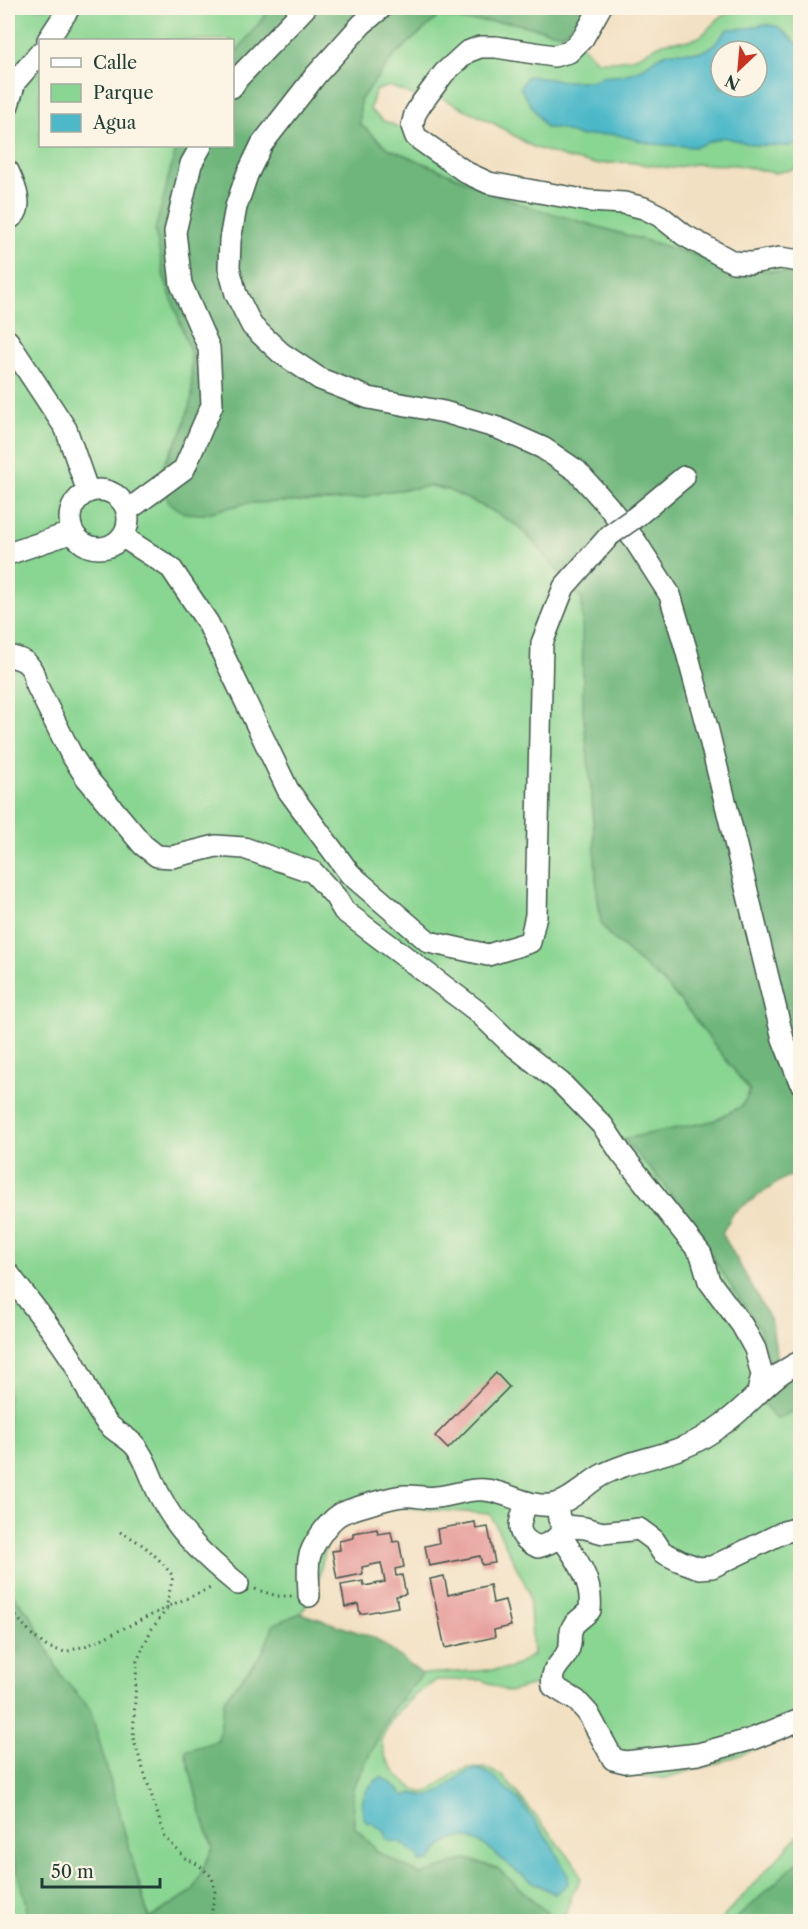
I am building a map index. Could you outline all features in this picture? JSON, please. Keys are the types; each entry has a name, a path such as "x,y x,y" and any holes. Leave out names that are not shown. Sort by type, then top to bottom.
{"lane":[{"path":"49,39 69,8"},
{"path":"234,84 305,8"},
{"path":"381,8 362,24 316,75 262,144 247,175 236,207 230,240 230,268 236,294 252,326 281,353 320,379 369,398 444,412 498,428 543,448 577,471 636,542 670,594 708,731 783,1040 801,1082"},
{"path":"600,8 583,38 569,52 554,56 480,47 466,52 444,73 421,104 412,126 416,137 467,173 489,183 589,201 624,203 644,208 660,216 694,241 733,262 751,263 780,258 801,261"},
{"path":"8,105 15,82 39,54"},
{"path":"128,510 184,469 212,405 209,348 181,284 175,232 191,164 200,147"},
{"path":"8,171 16,188 18,200 17,210 13,217 8,219"},
{"path":"8,341 66,429 88,492"},
{"path":"123,537 171,568 196,605 208,623 288,790 350,873 429,942 488,955 530,942 536,915 543,643 564,587 610,535 684,477"},
{"path":"108,491 116,495 128,510 129,519 123,537 107,548 87,546 79,541 70,523 70,514 74,504 88,492 108,491"},
{"path":"8,554 73,532"},
{"path":"8,657 20,658 29,663 36,684 70,754 104,801 143,845 157,856 172,857 216,846 244,848 313,872 335,896 344,910 477,1011 509,1042 561,1083 603,1126 621,1153 701,1254 709,1281 742,1324 755,1349 762,1375 758,1392"},
{"path":"783,1040 801,1064"},
{"path":"8,1273 73,1360 98,1410 109,1426 123,1434 136,1447 172,1517 211,1562 238,1584"},
{"path":"309,1596 309,1558 319,1537 339,1514 404,1496 438,1497 458,1492 484,1490 504,1493 526,1502 557,1504 601,1475 634,1462 685,1447 744,1408 758,1392 785,1369 801,1362"},
{"path":"526,1502 519,1530 525,1541 538,1547 552,1543 562,1531 585,1528 603,1533 639,1529 654,1540 662,1552 699,1568 712,1567 748,1548 801,1527"},
{"path":"557,1504 562,1531 586,1575 592,1595 590,1610 574,1624 570,1633 570,1645 551,1677 553,1686 577,1701 588,1713 613,1759 625,1762 698,1754 752,1739 801,1720"}],"path":[{"path":"120,1532 141,1542 157,1556 173,1576 168,1607 151,1630 137,1661 133,1738 165,1837 185,1858 198,1864 212,1877 215,1891 210,1922"},
{"path":"8,1607 33,1636 47,1647 65,1652 91,1644 216,1586 238,1584 277,1596 309,1596"},
{"path":"8,1893 15,1922"}],"green space":[{"path":"8,8 271,8 234,55 234,39 39,39 39,147 177,147 167,181 164,277 191,354 192,397 182,432 165,461 203,514 247,503 363,498 382,492 431,486 448,490 491,510 518,526 583,600 583,709 601,923 609,935 663,982 684,1005 750,1091 742,1106 713,1121 624,1139 664,1184 759,1328 770,1367 775,1419 800,1408 800,1732 721,1762 665,1778 626,1775 603,1753 579,1708 546,1682 509,1692 482,1680 437,1680 412,1697 392,1719 381,1740 385,1757 398,1776 423,1793 455,1773 468,1768 484,1767 503,1776 576,1865 581,1879 571,1897 565,1915 570,1921 556,1921 497,1868 466,1859 421,1875 379,1853 354,1826 352,1790 392,1710 422,1674 509,1669 533,1655 529,1592 490,1514 398,1507 341,1524 327,1542 315,1594 301,1613 274,1624 262,1654 225,1698 218,1741 185,1751 201,1813 213,1847 193,1891 149,1919 90,1709 61,1676 31,1616 8,1589"},
{"path":"271,8 593,8 562,34 509,22 468,21 439,16 393,57 360,100 360,124 388,148 523,205 740,268 800,274 800,1175 786,1177 734,1212 722,1233 772,1323 777,1361 800,1352 800,1408 775,1419 763,1403 770,1367 759,1328 664,1184 623,1139 713,1121 742,1106 750,1091 684,1005 663,982 609,935 601,923 583,709 582,600 518,526 491,510 448,490 431,486 382,492 363,498 247,503 203,514 184,513 171,504 166,497 162,469 182,432 192,397 191,354 164,277 155,230 177,147 234,147 234,55"},
{"path":"593,8 582,45 597,61 612,61 638,56 667,42 698,38 719,18 734,12 800,16 800,168 775,173 737,165 695,164 672,168 626,162 595,164 533,147 495,124 434,94 418,97 389,86 375,91 370,110 384,121 421,136 476,172 588,196 735,257 800,251 800,274 740,268 523,205 388,148 360,124 360,100 393,57 439,16 468,21 509,22 561,34"},
{"path":"8,1589 31,1616 61,1676 90,1709 149,1919 193,1891 213,1847 201,1813 185,1751 218,1741 225,1698 262,1654 274,1624 301,1613 375,1638 422,1674 392,1710 352,1790 354,1826 379,1853 421,1875 466,1859 497,1868 556,1921 25,1921 27,1903 8,1843"},
{"path":"800,1834 800,1860 734,1921 719,1922"},
{"path":"8,1843 27,1903 25,1921 8,1921"},
{"path":"800,1860 800,1921 734,1921"}],"water":[{"path":"764,24 779,27 800,46 800,144 755,145 723,137 695,147 652,144 614,134 579,136 558,128 546,128 520,88 527,76 565,81 594,81 600,77 624,75 640,70 658,57 670,52 701,52 709,48 709,99 769,99 769,39 719,39 728,29 750,28"},
{"path":"478,1769 491,1775 520,1801 550,1842 568,1876 568,1884 555,1894 514,1870 489,1849 469,1838 460,1837 450,1840 430,1861 420,1862 419,1856 401,1842 390,1841 386,1838 386,1833 371,1822 367,1823 364,1817 362,1803 364,1797 375,1781 381,1777 389,1781 405,1796 413,1793 423,1796 439,1792 460,1776"}],"building":[{"path":"496,1373 509,1387 448,1449 435,1436"},
{"path":"475,1522 476,1529 488,1527 495,1563 482,1565 480,1556 429,1566 425,1546 439,1543 437,1529"},
{"path":"377,1529 378,1534 391,1532 393,1542 399,1541 404,1567 395,1569 396,1576 402,1575 406,1594 396,1596 398,1607 360,1614 358,1604 345,1607 341,1585 363,1581 364,1586 385,1582 381,1563 362,1567 363,1574 337,1579 332,1551 340,1550 339,1541 353,1538 353,1533"},
{"path":"444,1576 448,1595 490,1585 493,1603 505,1600 511,1626 494,1630 495,1637 445,1648 430,1579"}]}
